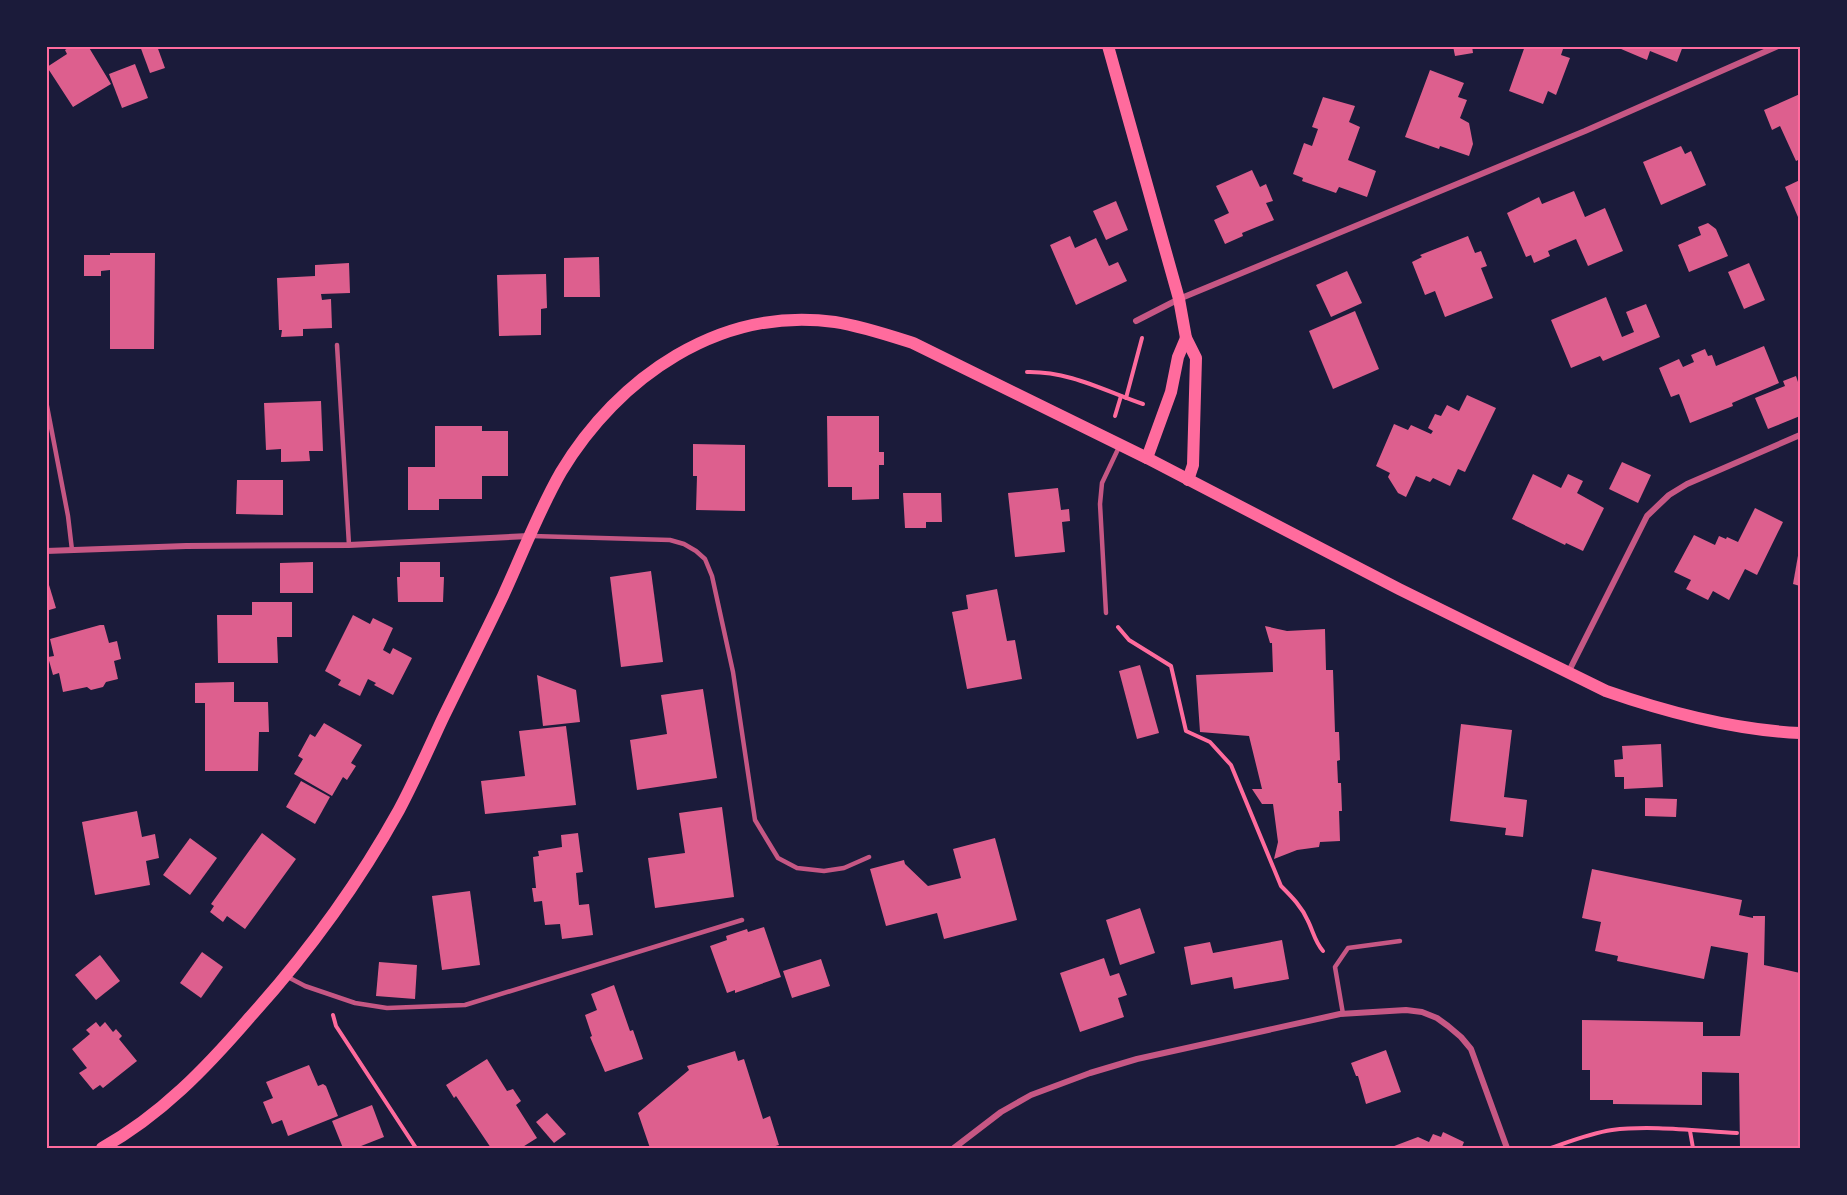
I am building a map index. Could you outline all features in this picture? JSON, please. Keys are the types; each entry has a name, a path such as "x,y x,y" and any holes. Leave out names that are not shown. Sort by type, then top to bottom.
{"main road":[{"path":"1108,46 1179,299 1186,338 1196,358 1193,465 1188,480"},
{"path":"102,1149 126,1135 171,1100 215,1058 286,976 361,872 399,809 563,469 597,422 624,395 664,363 720,333 756,324 836,322 913,343 1120,444 1399,589 1568,673 1633,700 1719,724 1800,733"},
{"path":"1147,458 1171,392 1178,357 1186,338"}],"street":[{"path":"1136,321 1179,299 1585,131 1778,46"},
{"path":"1568,673 1647,516 1669,495 1687,484 1800,435"},
{"path":"47,550 350,545 529,536"},
{"path":"954,1149 1011,1106 1031,1095 1090,1073 1137,1059 1343,1014 1406,1011 1422,1012 1437,1018 1461,1037 1471,1050 1508,1149"}],"lane":[{"path":"337,345 350,545"},
{"path":"46,401 68,516 72,550"},
{"path":"1106,613 1100,504 1102,483 1120,444"},
{"path":"529,536 670,540 684,544 705,559 712,576 733,672 755,820 778,858 797,868 824,871 844,868 869,857"},
{"path":"286,976 355,1003 387,1008 465,1005 742,920"},
{"path":"1343,1014 1335,968 1348,948 1400,941"}],"path":[{"path":"1126,398 1143,336 1143,317"},
{"path":"989,379 1009,373 1039,372 1072,377 1147,405"},
{"path":"1115,416 1121,396"},
{"path":"1106,613 1129,640 1171,666 1186,731 1210,742 1231,765 1281,886 1296,901 1307,918 1318,946 1335,968"},
{"path":"326,993 336,1026 416,1149"},
{"path":"1551,1149 1582,1136 1613,1130 1737,1133"},
{"path":"1690,1131 1693,1149"}],"building":[{"path":"71,46 77,48 88,46 111,84 73,107 47,67 67,54 65,50"},
{"path":"140,46 157,46 165,68 150,73"},
{"path":"1453,46 1472,46 1473,53 1455,56"},
{"path":"1525,46 1564,46 1561,55 1570,58 1556,95 1548,91 1543,104 1509,91"},
{"path":"1614,46 1683,46 1677,62 1650,51 1647,60"},
{"path":"135,64 148,98 122,108 109,74"},
{"path":"1430,70 1464,83 1458,97 1467,100 1460,118 1469,123 1473,144 1469,156 1440,146 1439,149 1405,137"},
{"path":"1800,94 1800,159 1796,161 1780,126 1772,130 1764,110"},
{"path":"1323,97 1355,106 1349,122 1360,127 1348,160 1376,171 1367,197 1339,187 1336,193 1302,181 1303,178 1293,174 1304,143 1312,146 1318,129 1312,127"},
{"path":"1681,146 1685,154 1691,151 1706,185 1661,205 1643,162"},
{"path":"1252,170 1260,187 1266,184 1273,201 1266,203 1274,220 1242,233 1243,236 1225,244 1214,220 1229,213 1216,186"},
{"path":"1800,180 1800,215 1798,217 1785,187"},
{"path":"1574,191 1585,217 1605,208 1623,251 1588,266 1576,239 1548,251 1550,256 1534,263 1531,255 1526,257 1507,213 1539,197 1542,204"},
{"path":"1116,201 1128,230 1106,240 1093,211"},
{"path":"1708,223 1716,229 1728,256 1689,272 1678,245 1701,235 1698,227"},
{"path":"1070,236 1075,248 1096,238 1109,266 1118,262 1127,281 1076,305 1050,245"},
{"path":"1468,236 1475,253 1481,251 1487,266 1481,268 1493,298 1445,317 1435,291 1425,295 1412,262 1422,257 1420,255"},
{"path":"110,253 155,253 154,349 110,349 110,270 101,271 101,276 84,276 84,255 110,255"},
{"path":"599,257 600,297 564,297 564,258"},
{"path":"349,263 350,293 321,294 322,300 331,299 332,328 303,329 303,336 281,337 277,278 315,276 315,265"},
{"path":"1749,263 1765,300 1744,309 1728,272"},
{"path":"1347,271 1362,303 1331,317 1316,285"},
{"path":"546,274 547,308 541,309 541,335 499,336 497,275"},
{"path":"1606,297 1622,337 1634,332 1626,312 1646,304 1660,337 1603,361 1600,356 1571,368 1551,320"},
{"path":"1355,311 1379,369 1333,389 1309,331"},
{"path":"1764,346 1779,383 1732,403 1733,406 1690,423 1679,394 1671,397 1659,368 1679,359 1683,367 1694,362 1691,355 1705,349 1708,356 1712,355 1716,366"},
{"path":"1796,376 1800,388 1800,416 1768,429 1755,398 1785,386 1783,381"},
{"path":"1467,395 1496,408 1465,472 1458,469 1450,486 1433,478 1430,482 1416,476 1406,497 1398,493 1388,477 1390,473 1376,466 1394,424 1408,430 1411,425 1431,434 1433,431 1428,428 1435,414 1441,416 1447,405 1459,411"},
{"path":"321,401 323,451 309,451 310,461 281,462 281,449 266,450 264,403"},
{"path":"827,416 879,416 879,452 884,452 884,465 879,465 879,499 852,500 852,487 828,487"},
{"path":"435,426 482,426 482,431 508,431 508,476 482,476 482,499 439,499 439,510 408,510 408,467 435,467"},
{"path":"693,444 745,445 745,511 696,510 697,476 693,476"},
{"path":"1622,462 1651,475 1638,503 1609,489"},
{"path":"1533,474 1561,488 1568,474 1583,481 1577,493 1604,508 1583,551 1566,543 1565,545 1512,519"},
{"path":"237,480 283,480 283,515 236,514"},
{"path":"1058,488 1061,510 1069,509 1070,521 1062,522 1065,552 1015,557 1008,493"},
{"path":"903,493 941,493 942,522 926,522 926,528 905,528"},
{"path":"1755,508 1783,522 1757,575 1745,569 1729,600 1713,591 1708,600 1686,589 1691,580 1674,572 1694,535 1715,545 1719,536 1738,542"},
{"path":"1800,550 1800,586 1793,584"},
{"path":"313,562 313,593 280,593 280,563"},
{"path":"400,562 440,562 440,577 444,577 443,602 398,602 397,577 400,577"},
{"path":"651,571 663,662 621,667 610,577"},
{"path":"46,575 56,608 46,611"},
{"path":"997,589 1007,641 1015,640 1022,679 967,689 952,612 968,609 966,595"},
{"path":"252,602 292,602 292,637 277,637 278,663 218,663 217,615 252,615"},
{"path":"353,615 370,624 373,618 393,628 383,650 390,654 393,648 412,658 393,695 374,685 376,683 368,679 360,696 338,685 341,680 325,671"},
{"path":"104,625 109,643 117,641 121,659 114,661 118,679 91,690 87,687 63,692 59,673 53,675 48,657 54,656 50,639"},
{"path":"1265,626 1287,631 1325,629 1326,670 1333,670 1335,732 1339,732 1338,783 1341,783 1340,841 1320,842 1319,847 1297,850 1274,859 1278,842 1273,804 1262,804 1252,789 1262,789 1249,736 1200,732 1196,675 1273,672 1272,643 1270,643"},
{"path":"1140,665 1159,733 1137,739 1119,671"},
{"path":"537,675 576,690 580,722 543,726"},
{"path":"234,682 234,702 268,702 269,732 259,732 258,771 205,771 205,703 195,703 195,683"},
{"path":"703,689 717,778 637,790 630,740 667,734 661,695"},
{"path":"324,723 362,745 351,763 356,766 347,780 343,777 332,796 294,774 303,759 298,756 310,734 315,737"},
{"path":"1461,724 1512,730 1504,797 1527,800 1523,837 1505,835 1506,828 1450,821"},
{"path":"566,726 576,805 485,814 481,781 525,776 519,731"},
{"path":"1661,744 1663,787 1624,789 1624,777 1615,777 1614,760 1623,759 1622,746"},
{"path":"301,781 330,797 315,824 286,807"},
{"path":"1645,798 1677,799 1676,817 1645,816"},
{"path":"722,807 734,897 655,908 648,858 685,853 679,813"},
{"path":"137,811 142,837 155,834 159,858 146,861 150,885 95,895 82,822"},
{"path":"262,833 296,859 245,929 227,916 223,922 210,912 214,906 211,904"},
{"path":"578,833 583,872 576,873 579,905 589,904 593,935 562,939 560,924 545,925 542,901 534,902 532,888 536,888 533,857 539,856 538,851 562,847 561,835"},
{"path":"190,838 217,858 190,895 163,875"},
{"path":"995,838 1017,920 944,939 937,913 886,926 870,869 904,860 905,864 928,886 961,878 953,849"},
{"path":"1592,869 1742,900 1739,915 1753,918 1753,916 1765,916 1764,965 1800,973 1800,1148 1740,1148 1739,1073 1702,1072 1702,1105 1613,1104 1613,1100 1590,1100 1590,1070 1582,1070 1582,1020 1703,1022 1703,1036 1740,1036 1748,953 1711,946 1704,979 1617,961 1618,956 1595,951 1601,922 1582,918"},
{"path":"470,891 480,965 442,970 432,896"},
{"path":"1140,908 1155,953 1120,965 1106,920"},
{"path":"764,927 781,977 735,993 735,990 727,993 710,946 727,940 726,936 747,929 748,932"},
{"path":"1282,940 1289,979 1234,989 1232,977 1191,985 1184,947 1210,942 1213,953"},
{"path":"202,952 223,967 201,998 180,983"},
{"path":"100,955 120,981 96,1000 75,975"},
{"path":"1104,958 1110,976 1119,973 1127,995 1118,998 1124,1017 1080,1032 1060,973"},
{"path":"821,959 830,986 792,998 783,971"},
{"path":"379,962 417,965 415,999 376,996"},
{"path":"614,985 630,1031 633,1030 643,1059 605,1072 590,1037 592,1036 585,1015 597,1010 591,994"},
{"path":"96,1022 100,1027 105,1022 113,1032 116,1029 122,1036 119,1039 137,1061 103,1088 100,1085 93,1090 79,1073 87,1068 72,1049 90,1034 86,1030"},
{"path":"1386,1050 1401,1092 1366,1104 1358,1076 1351,1063"},
{"path":"735,1051 738,1061 744,1059 763,1119 770,1116 779,1145 772,1148 650,1148 638,1113 689,1070 687,1066"},
{"path":"487,1059 507,1091 513,1089 521,1101 516,1105 537,1138 521,1148 491,1148 446,1085"},
{"path":"309,1065 318,1086 323,1084 326,1086 338,1116 288,1136 282,1120 272,1124 263,1102 273,1098 266,1082"},
{"path":"372,1105 384,1137 356,1148 343,1148 332,1121"},
{"path":"547,1113 566,1134 554,1143 536,1122"},
{"path":"1443,1132 1464,1142 1462,1147 1466,1148 1389,1148 1418,1137 1429,1142 1433,1134 1441,1137"}]}
